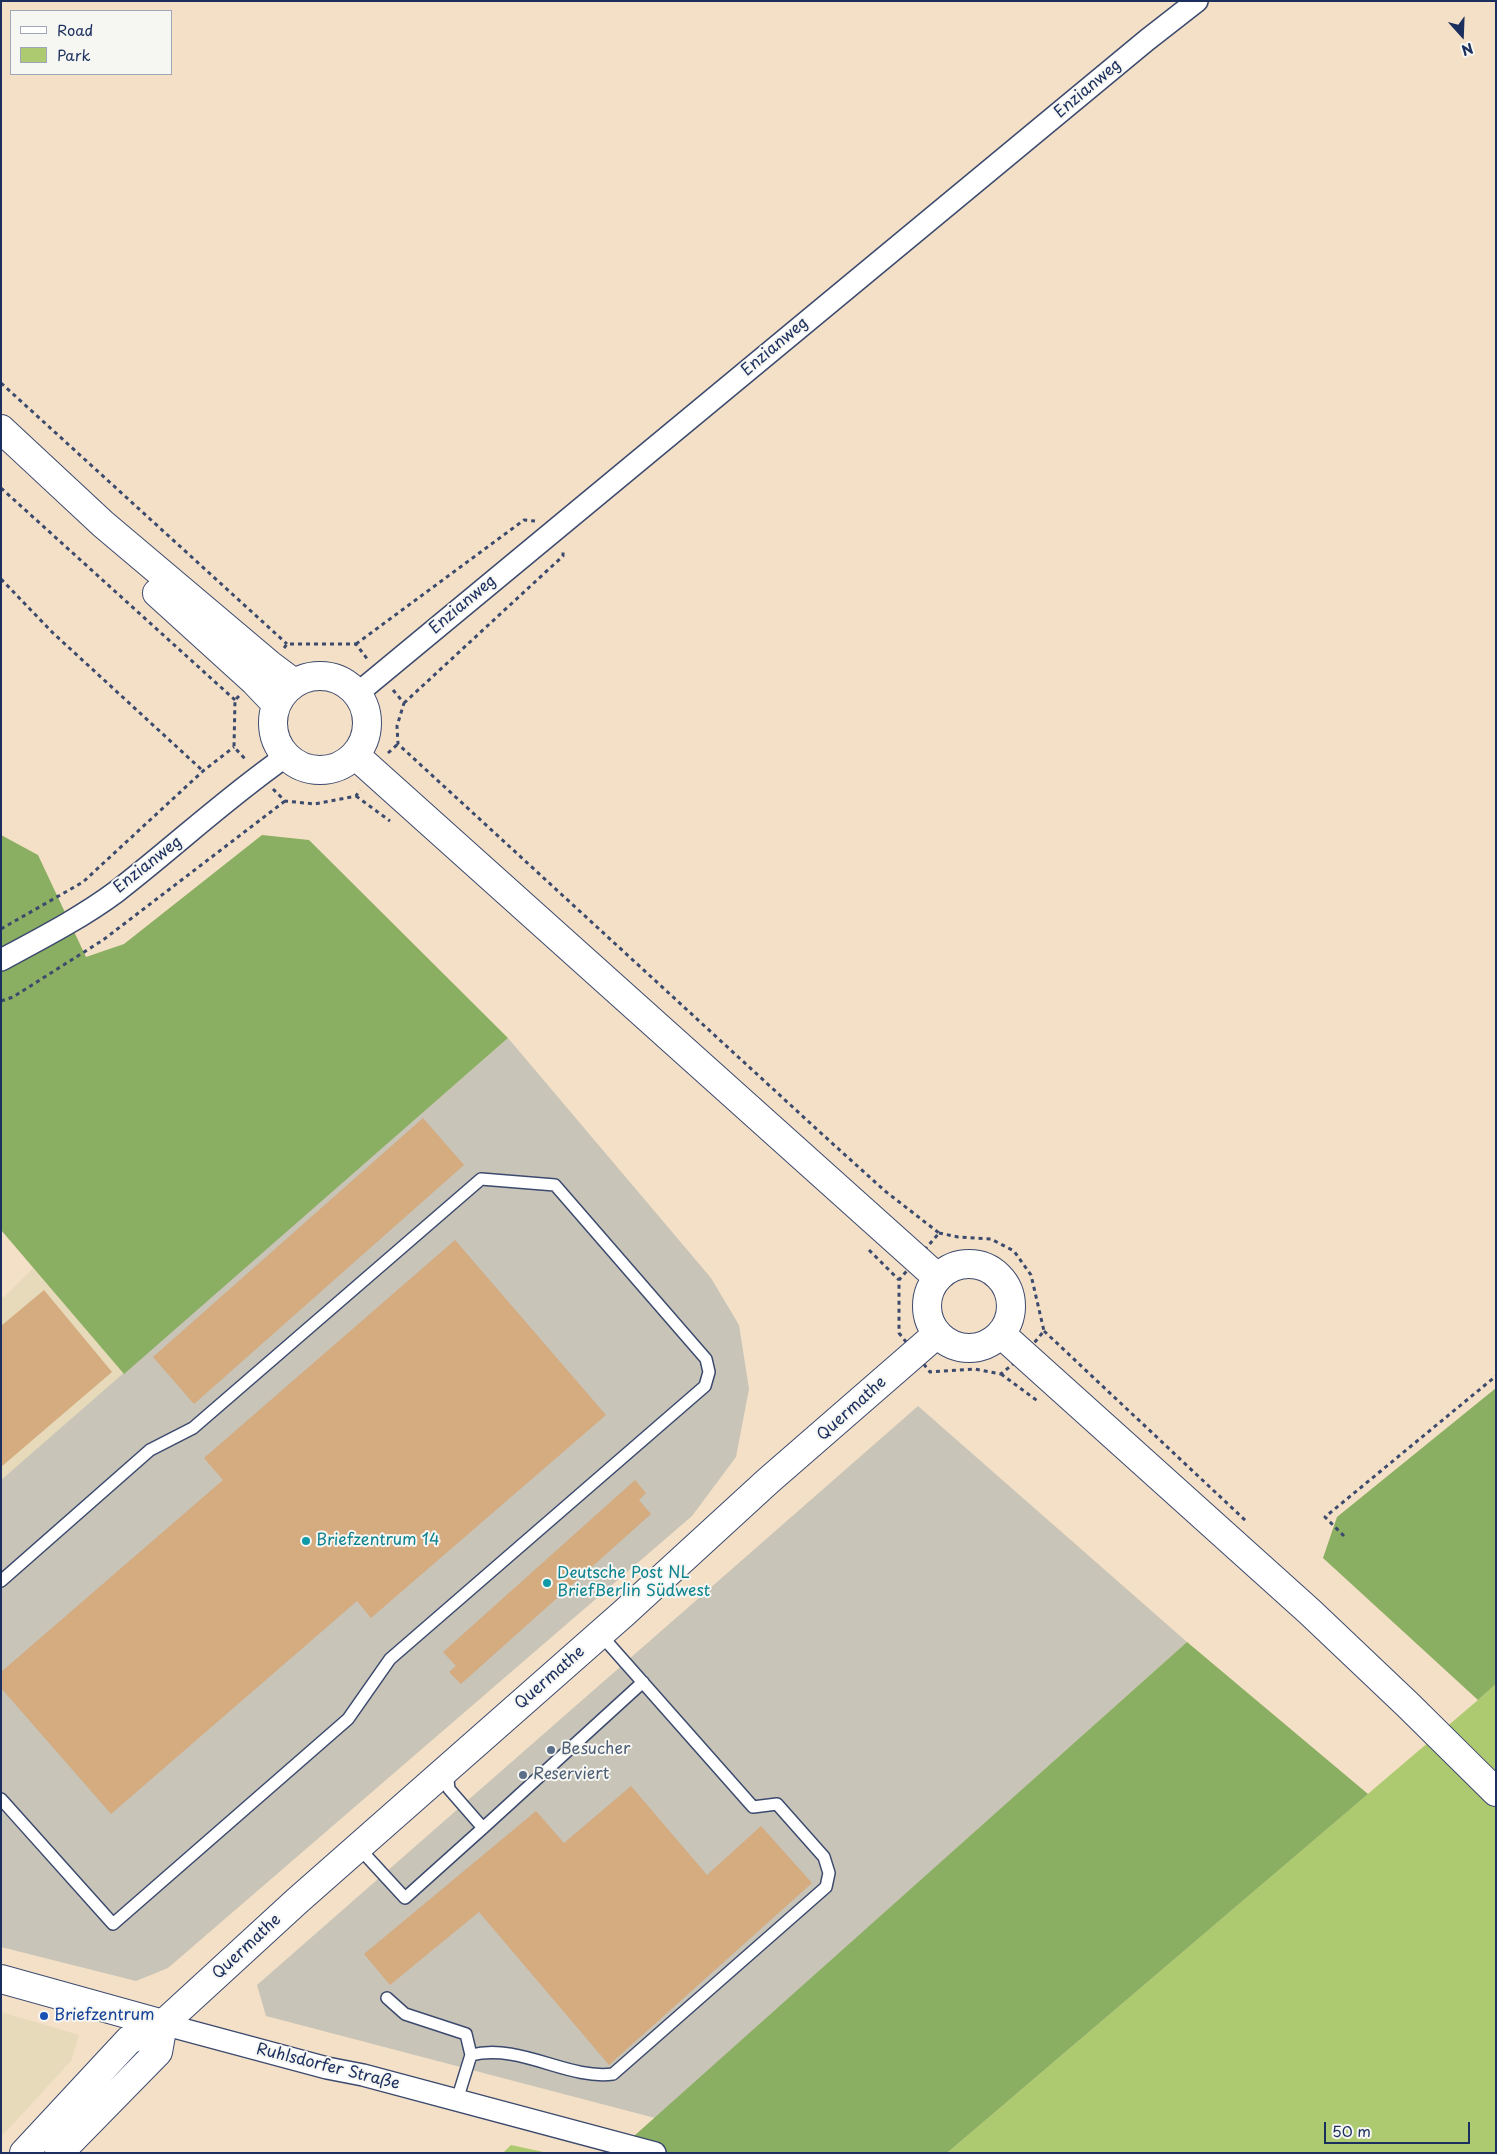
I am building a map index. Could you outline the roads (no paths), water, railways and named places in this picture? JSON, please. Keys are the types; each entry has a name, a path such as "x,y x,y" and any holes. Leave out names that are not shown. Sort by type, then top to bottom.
{"main road":[{"path":"1,429 262,674 276,704"},
{"path":"1,454 262,674 294,683"},
{"path":"365,764 339,766 320,771 308,770 295,765 277,745 272,732 272,718 276,704 283,692 294,683 307,677 322,676 343,682 359,696 366,711 365,764 938,1278"},
{"path":"963,1264 978,1265 992,1270 1003,1280 1010,1293 1012,1307 1009,1322 1001,1334 990,1344 976,1348 962,1348 948,1343 936,1334 927,1312 927,1299 931,1288 938,1278 949,1269 963,1264"},
{"name":"Quermathe","path":"24,2153 129,2040 163,2024 297,1901 600,1634 768,1481 936,1334"},
{"path":"1001,1334 1310,1612 1496,1792"},
{"name":"Ruhlsdorfer Straße","path":"1,1979 163,2024"},
{"path":"59,2153 158,2052 163,2024"}],"street":[{"name":"Enzianweg","path":"359,696 358,692 1197,1"},
{"name":"Enzianweg","path":"1,960 38,941 114,893 285,756"},
{"name":"Ruhlsdorfer Straße","path":"163,2024 655,2153"}],"lane":[{"path":"1,1581 150,1450 193,1428 480,1179 555,1185 706,1359 709,1372 705,1386 390,1659 348,1719 113,1924 1,1799"},
{"path":"471,2054 486,2051 524,2056 598,2076 613,2074 826,1888 829,1873 824,1857 777,1804 754,1807 600,1634"},
{"path":"359,1848 405,1898 643,1682"},
{"path":"446,1770 449,1789 484,1828"},
{"path":"387,1998 405,2014 466,2034 471,2054 457,2100"}],"place":[{"name":"Briefzentrum 14","path":"306,1541"},
{"name":"Deutsche Post NL BriefBerlin Südwest","path":"547,1583"},
{"name":"Besucher","path":"551,1750"},
{"name":"Reserviert","path":"523,1775"},
{"name":"Briefzentrum","path":"44,2016"}]}
